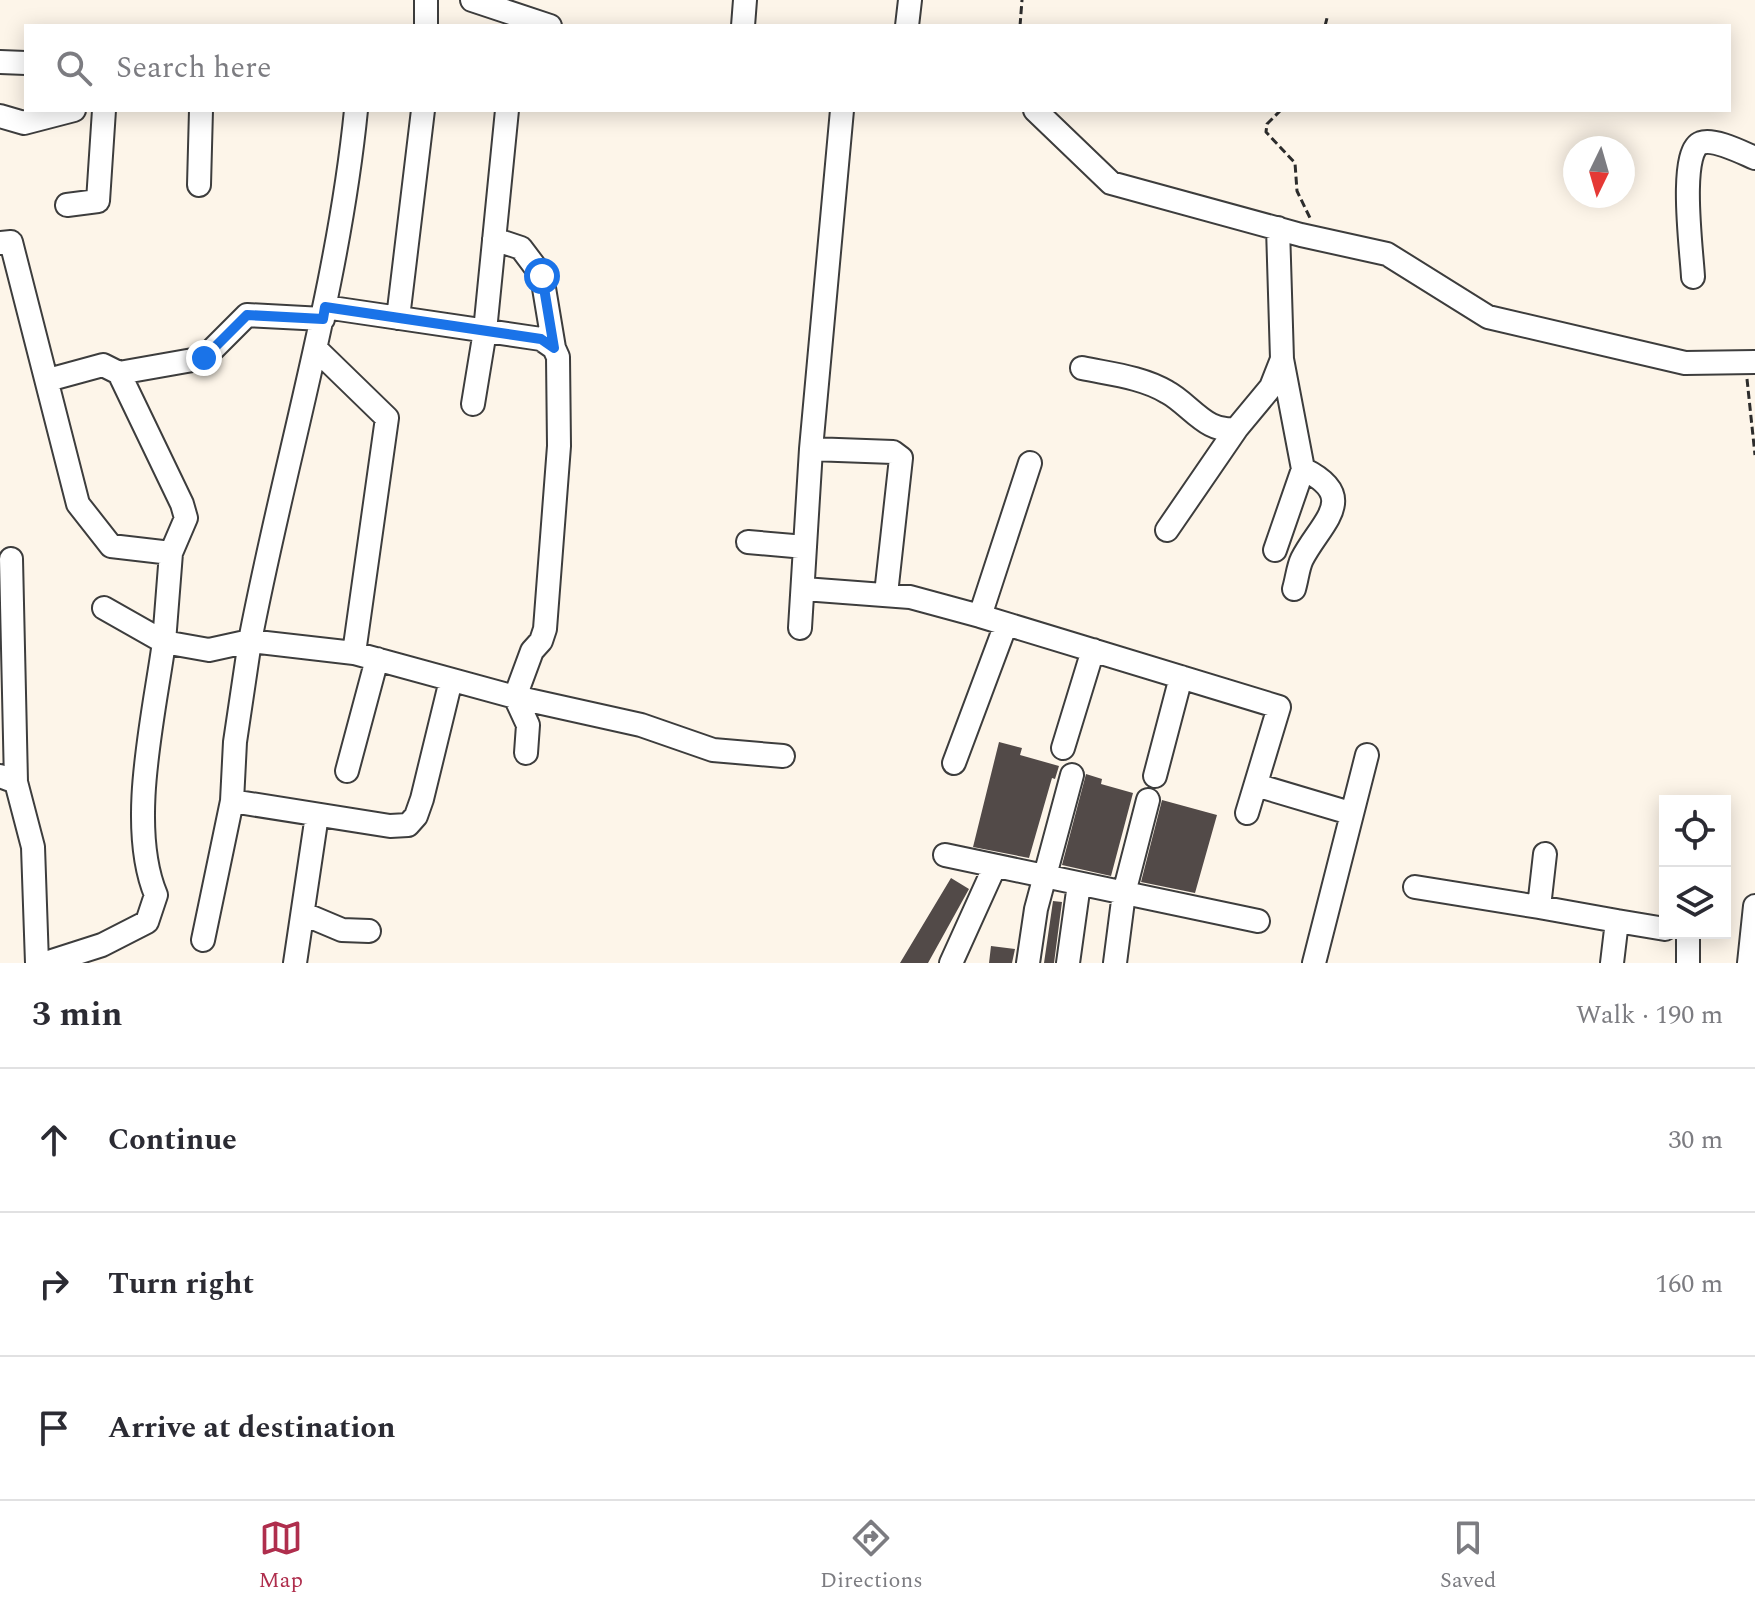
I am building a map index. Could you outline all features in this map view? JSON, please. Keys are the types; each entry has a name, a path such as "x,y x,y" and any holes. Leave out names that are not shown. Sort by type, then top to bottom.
{"street":[{"path":"426,0 426,24"},
{"path":"472,0 544,24"},
{"path":"743,24 745,0"},
{"path":"907,24 910,0"},
{"path":"0,62 24,63"},
{"path":"0,116 24,123 66,112"},
{"path":"67,205 98,201 104,112"},
{"path":"199,185 201,112"},
{"path":"203,940 232,801 235,742 250,641 279,500 324,313 348,190 356,112"},
{"path":"398,318 423,112"},
{"path":"473,404 485,331 507,112"},
{"path":"800,628 811,449 842,112"},
{"path":"1037,112 1111,183 1387,254 1488,317 1685,363 1750,362"},
{"path":"1693,277 1687,174 1694,148 1710,142 1755,158"},
{"path":"1275,550 1303,469 1282,359 1278,228"},
{"path":"494,239 521,248 542,276 558,357 559,446 545,629 541,641 532,651 515,697 528,725 526,753"},
{"path":"0,243 11,242 78,504 111,546 171,553"},
{"path":"48,380 103,365 119,373 170,367 204,358 247,315 324,313 398,318 541,339 554,348"},
{"path":"316,349 387,418 354,653"},
{"path":"1167,530 1237,428 1271,387 1282,359"},
{"path":"1082,368 1156,386 1210,425 1222,429 1237,428"},
{"path":"46,963 102,945 133,931 147,922 156,895 148,877 140,832 164,642 171,553 186,518 119,373"},
{"path":"811,449 893,452 901,458 886,594"},
{"path":"980,616 1030,463"},
{"path":"1294,589 1301,560 1327,525 1333,507 1333,493 1319,477 1303,469"},
{"path":"748,542 805,547"},
{"path":"11,559 8,779 33,847 37,963"},
{"path":"804,589 886,594 927,601 1279,707 1247,813"},
{"path":"104,608 164,642 209,650 250,641 354,653 515,697 641,725 713,750 750,756 783,756"},
{"path":"954,763 1006,624"},
{"path":"1063,748 1093,650"},
{"path":"347,771 377,659"},
{"path":"1155,776 1181,677"},
{"path":"232,801 408,825 416,816 422,799 451,680"},
{"path":"1314,963 1367,755"},
{"path":"1028,963 1044,877 1072,775"},
{"path":"1256,785 1350,813"},
{"path":"1115,963 1124,893 1148,800"},
{"path":"295,963 304,914 302,897 317,815"},
{"path":"1539,907 1545,854"},
{"path":"945,855 994,868 1258,921"},
{"path":"951,963 994,868"},
{"path":"1068,963 1079,884"},
{"path":"1415,887 1659,928"},
{"path":"1749,963 1755,906"},
{"path":"304,914 342,930 369,931"},
{"path":"1612,963 1617,921"},
{"path":"1688,939 1688,963"}],"path":[{"path":"1020,24 1022,0"},
{"path":"1326,24 1327,18"},
{"path":"1279,112 1267,124 1266,132 1291,156 1301,205 1327,240"},
{"path":"1750,362 1755,455"}],"building":[{"path":"999,742 1022,748 1020,755 1059,766 1055,779 1052,778 1029,858 973,847"},
{"path":"1086,774 1102,779 1101,784 1133,793 1111,876 1062,865"},
{"path":"1162,800 1217,815 1195,893 1141,882"},
{"path":"951,878 969,889 928,963 900,963"},
{"path":"1053,901 1062,902 1054,963 1044,963"},
{"path":"991,946 1015,949 1012,963 989,963"}],"route":[{"path":"204,358 213,353 247,315 323,319 325,307 541,339 554,348 542,276"}]}
